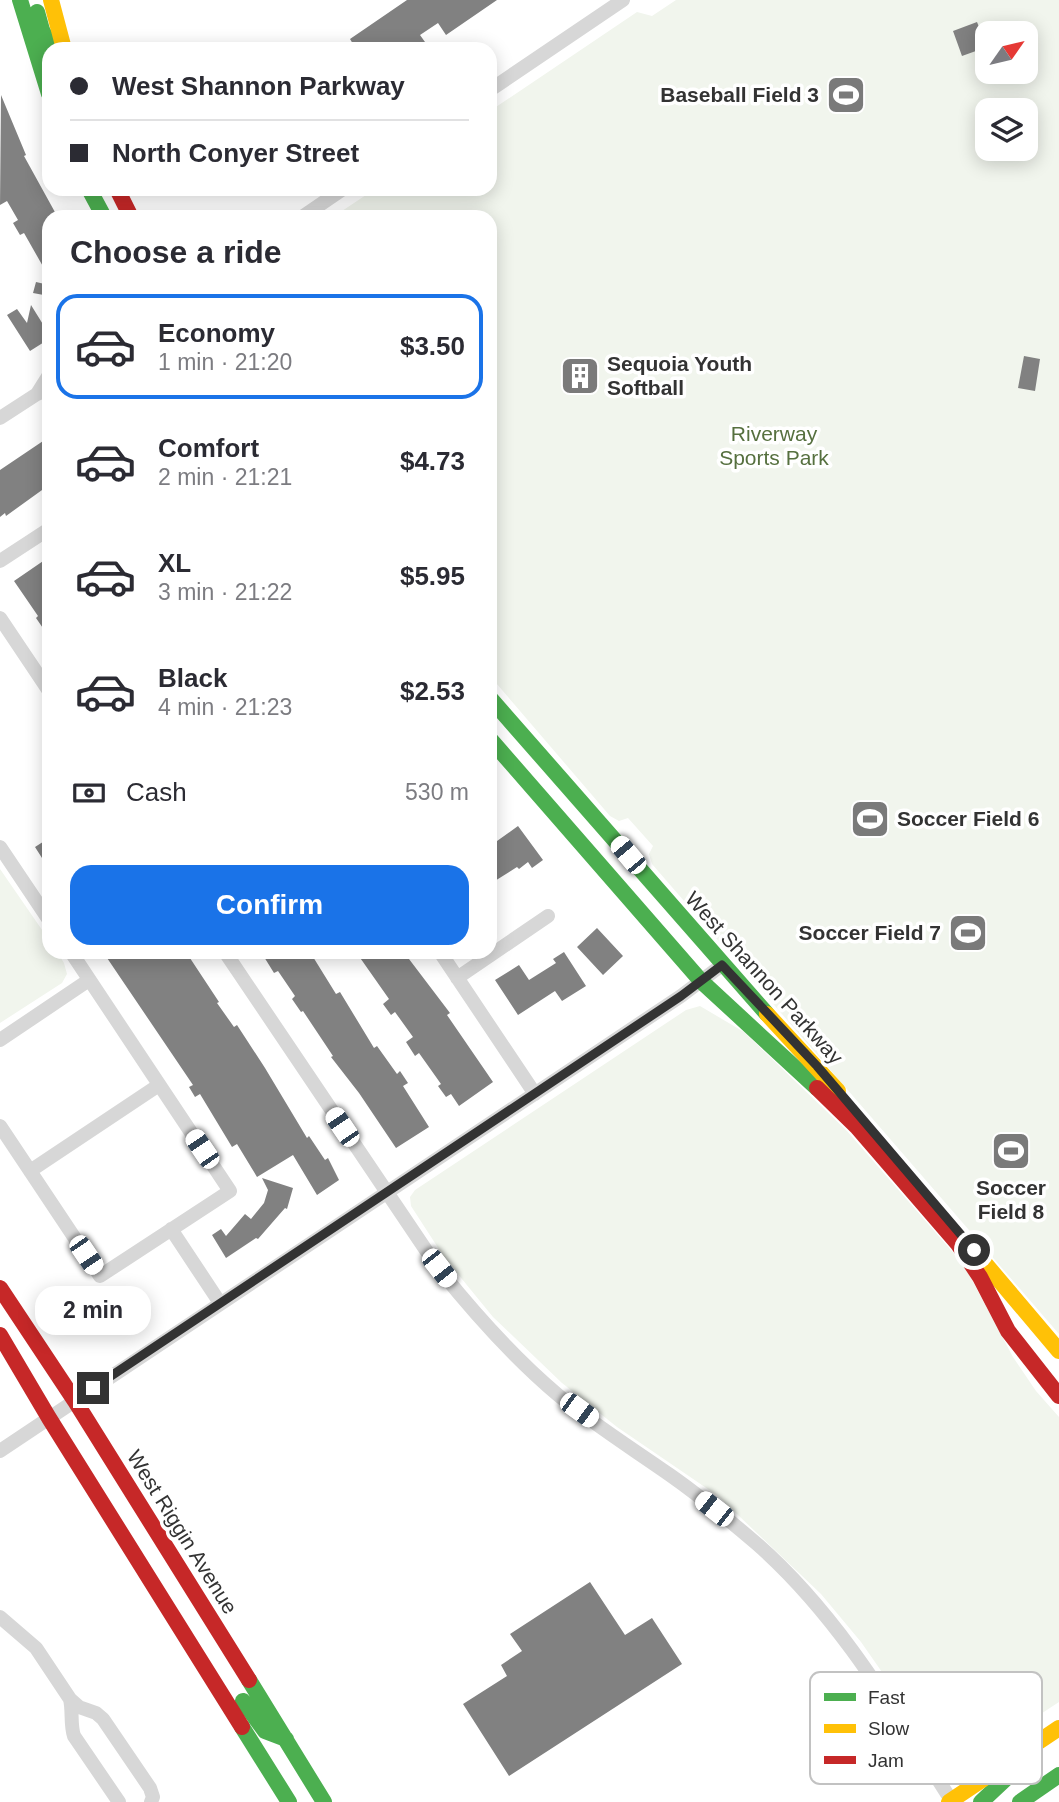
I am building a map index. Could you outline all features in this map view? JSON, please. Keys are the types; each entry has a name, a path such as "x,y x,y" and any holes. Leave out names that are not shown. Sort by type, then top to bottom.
{"street":[{"path":"20,0 42,71"},
{"path":"33,0 48,42"},
{"path":"51,0 62,42"},
{"path":"497,85 623,0"},
{"path":"312,210 333,196"},
{"path":"0,418 42,392"},
{"path":"0,561 42,534"},
{"path":"0,618 42,681"},
{"name":"West Shannon Parkway","path":"497,706 722,965 817,1066 1059,1351"},
{"name":"West Shannon Parkway","path":"497,747 701,982 827,1097 866,1137 958,1244 980,1277 1008,1331 1059,1396"},
{"path":"502,752 524,761 595,842 611,853 628,855"},
{"path":"0,847 42,899"},
{"path":"497,951 548,916"},
{"path":"0,1126 100,1276 230,1191 76,959"},
{"path":"230,959 439,1268 488,1328 558,1395 703,1500 758,1545 801,1588 866,1672"},
{"path":"445,959 535,1094"},
{"path":"457,978 485,959"},
{"path":"0,1451 535,1094 722,965"},
{"path":"0,1040 89,980"},
{"path":"30,1171 159,1085"},
{"path":"171,1229 220,1303"},
{"name":"West Riggin Avenue","path":"0,1288 75,1401 324,1802"},
{"path":"0,1335 289,1802"},
{"path":"0,1617 36,1648 70,1699 79,1707 103,1718 150,1788 153,1797 151,1802"},
{"path":"182,1629 216,1658 265,1732 273,1737 286,1739"},
{"path":"70,1699 74,1736 119,1802"},
{"path":"1042,1740 1059,1729"},
{"path":"1042,1745 1059,1729"},
{"path":"1020,1802 1059,1775"},
{"path":"940,1784 951,1801 976,1784"},
{"path":"981,1802 1000,1784"}],"green space":[{"name":"Riverway Sports Park","path":"676,0 1059,0 1059,1334 652,864 649,854 653,846 628,818 619,821 610,816 497,684 497,210 344,210 364,196 497,196 497,106 637,12 652,16"},
{"path":"0,869 42,930 42,959 61,959 67,974 62,983 0,1023"},
{"path":"700,1006 744,1032 847,1131 964,1265 1013,1357 1036,1391 1059,1417 1059,1702 1042,1713 1042,1672 882,1672 821,1594 718,1496 617,1427 562,1383 493,1317 444,1257 411,1206 410,1197 415,1190 686,1010"}],"building":[{"path":"407,0 497,0 446,35 438,23 420,35 425,42 352,42 350,39"},
{"path":"975,23 975,51 962,56 953,31"},
{"path":"1,95 26,155 24,156 42,189 42,196 46,196 54,210 42,210 42,265 24,233 20,235 13,223 18,220 7,201 0,205"},
{"path":"36,282 42,283 42,295 33,293"},
{"path":"31,305 42,323 42,343 30,351 7,315 17,309 27,323"},
{"path":"1024,356 1040,359 1035,391 1018,388"},
{"name":"Sequoia Youth Softball","path":"594,360 597,390 567,392 564,362"},
{"path":"42,442 42,490 6,516 5,513 0,517 0,470"},
{"path":"42,562 42,627 36,618 38,616 14,581"},
{"path":"518,826 543,860 532,868 528,862 497,880 497,841"},
{"path":"42,842 42,858 35,847"},
{"path":"597,928 623,956 603,975 577,947"},
{"path":"564,952 586,986 562,1001 555,991 518,1015 495,980 519,965 529,980 556,963 553,959"},
{"path":"108,959 191,959 219,1002 217,1003 234,1027 237,1025 265,1068 307,1138 309,1136 325,1160 328,1158 339,1180 317,1195 293,1155 257,1177 237,1144 232,1147 200,1094 195,1097 189,1087 193,1085"},
{"path":"265,959 314,959 336,994 340,992 374,1048 377,1046 397,1074 400,1071 408,1083 403,1086 429,1127 396,1148 331,1057 333,1056 303,1011 301,1012 292,999 295,996 278,971 274,973"},
{"path":"361,959 409,959 450,1013 447,1015 493,1082 459,1106 451,1094 446,1097 438,1086 441,1084 419,1053 415,1056 406,1042 413,1037 395,1012 391,1015 383,1004 389,999"},
{"path":"262,1178 293,1188 287,1209 285,1208 258,1239 226,1258 212,1235 221,1229 226,1236 245,1214 251,1219 264,1203 268,1190"},
{"path":"590,1582 625,1635 652,1618 682,1664 509,1776 463,1704 507,1676 501,1665 522,1651 510,1634"}],"traffic: fast":[{"path":"20,0 42,71"},
{"path":"37,12 48,42"},
{"path":"93,196 100,210"},
{"path":"497,706 767,1014"},
{"path":"497,747 701,981 817,1088"},
{"path":"249,1680 324,1802"},
{"path":"243,1701 265,1731 286,1739"},
{"path":"242,1727 289,1802"},
{"path":"1020,1802 1059,1775"},
{"path":"981,1802 1000,1784"}],"traffic: slow":[{"path":"51,0 62,42"},
{"path":"767,1014 838,1091"},
{"path":"977,1254 1059,1351"},
{"path":"1042,1739 1059,1728"},
{"path":"949,1802 976,1784"}],"traffic: jam":[{"path":"120,196 128,210"},
{"path":"817,1088 857,1127 958,1244 980,1277 1008,1331 1059,1396"},
{"path":"0,1288 75,1401 249,1680"},
{"path":"0,1335 242,1727"}],"place":[{"name":"Baseball Field 3","path":"846,95"},
{"name":"Sequoia Youth Softball","path":"580,376"},
{"name":"Soccer Field 6","path":"870,819"},
{"name":"Soccer Field 7","path":"968,933"},
{"name":"Soccer Field 8","path":"1011,1151"}],"route":[{"path":"93,1388 681,996 722,965 817,1066 974,1250"}]}
